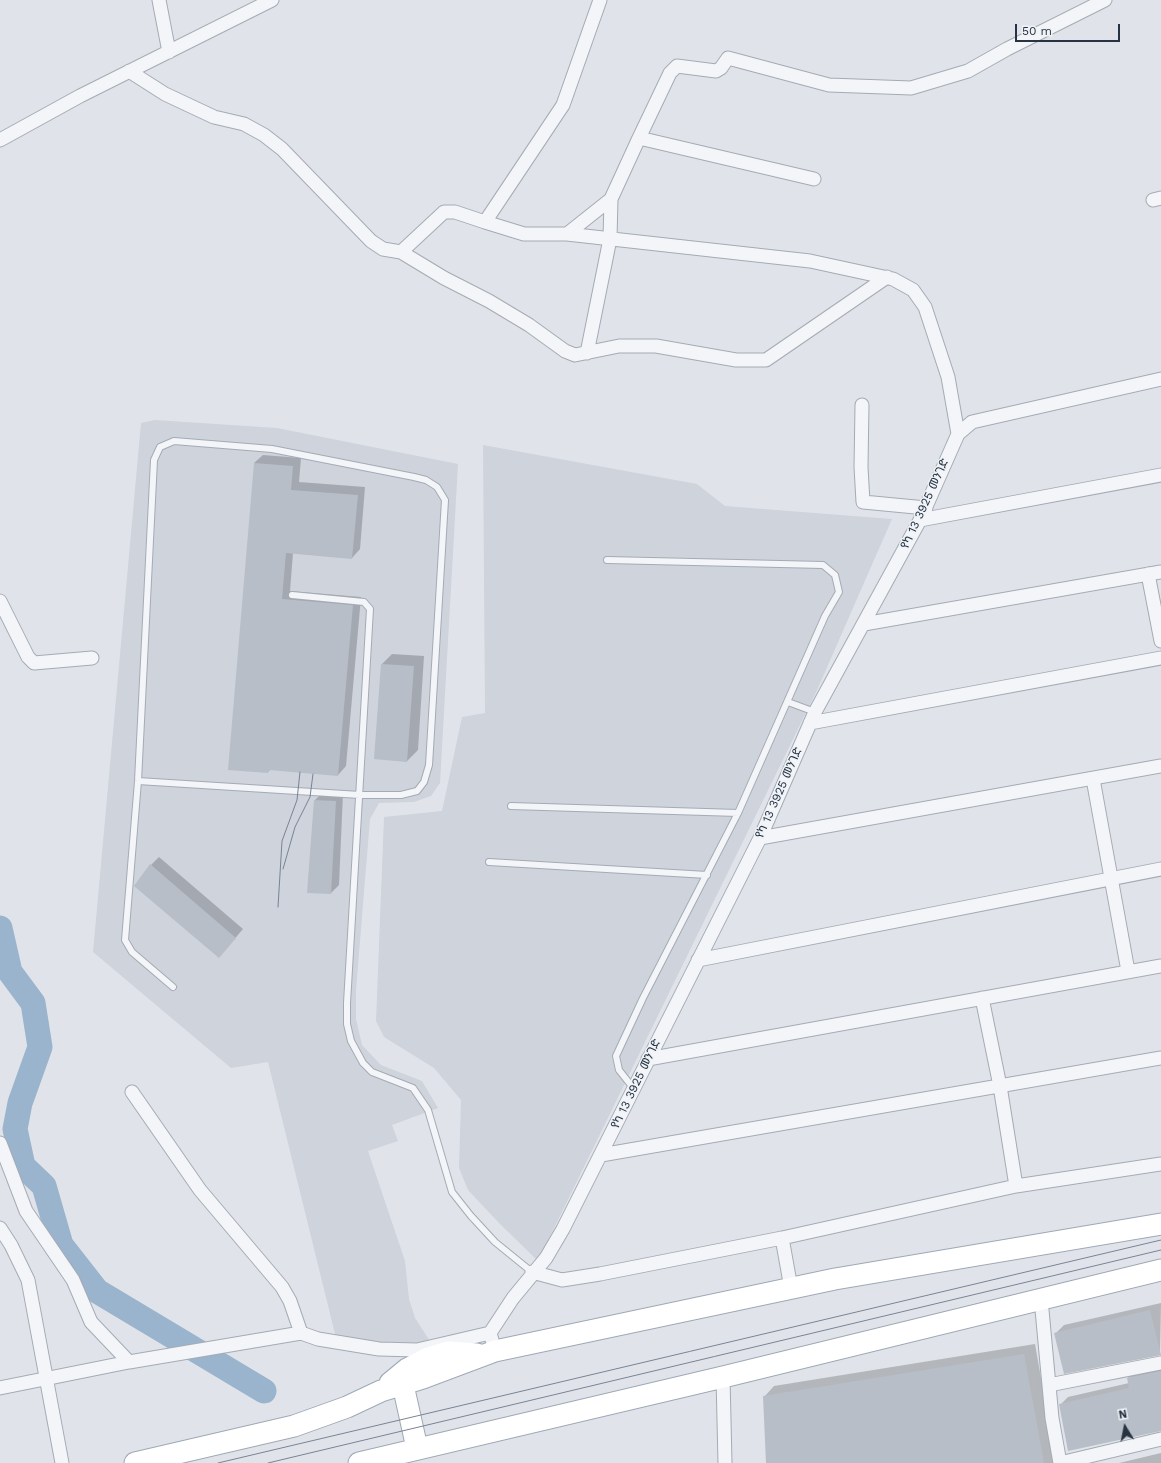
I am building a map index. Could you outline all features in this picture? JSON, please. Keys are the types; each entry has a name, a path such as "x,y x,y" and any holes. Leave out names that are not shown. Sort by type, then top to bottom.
{"main road":[{"path":"381,1391 406,1369 428,1358 448,1352 490,1346 791,1288 1161,1224"},
{"path":"358,1463 416,1448 723,1378 1161,1270"},
{"path":"135,1463 294,1426 347,1406 381,1391 403,1385 490,1346"},
{"path":"403,1385 416,1448"}],"street":[{"path":"159,0 169,52"},
{"path":"0,140 80,96 272,0"},
{"path":"485,222 563,105 600,0"},
{"path":"587,353 610,239 611,199 670,73 677,66 716,71 721,68 728,58 829,85 911,88 968,71 1007,49 1105,0"},
{"path":"129,71 165,94 214,117 244,124 264,135 282,150 371,241 383,249 401,252 444,278 489,301 529,325 565,352 575,355 602,348 619,346 656,346 736,360 766,360 887,277"},
{"path":"639,138 814,179"},
{"path":"567,234 611,199"},
{"path":"401,252 444,212 455,212 524,234 567,234 810,261 887,277 912,290 925,307 948,377 958,434"},
{"name":"የካ 13 3925 መንገድ","path":"490,1346 498,1318 532,1272 546,1258 601,1155 760,838 813,717 920,520 958,434 972,422 1161,379"},
{"path":"862,405 861,467 863,502 926,508"},
{"path":"920,520 1161,475"},
{"path":"864,624 1155,573 1161,641"},
{"path":"0,601 28,657 34,663 92,658"},
{"path":"813,717 1161,658"},
{"path":"760,838 1161,766"},
{"path":"1093,779 1128,971"},
{"path":"698,960 1161,869"},
{"path":"648,1059 1161,966"},
{"path":"982,998 1000,1086 1016,1186"},
{"path":"601,1155 1161,1058"},
{"path":"132,1092 200,1190 282,1287 290,1301 301,1333"},
{"path":"0,1142 26,1211 73,1280 91,1322 129,1362"},
{"path":"532,1272 562,1280 782,1238 1016,1186 1161,1164"},
{"path":"0,1228 11,1245 28,1280 48,1379 62,1463"},
{"path":"782,1238 791,1288"},
{"path":"1041,1299 1052,1418 1060,1463 1161,1440"},
{"path":"0,1388 129,1362 301,1333 318,1339 379,1350 417,1350 490,1346"},
{"path":"1049,1385 1161,1363"},
{"path":"723,1378 725,1463"}],"lane":[{"path":"138,781 360,795 401,795 417,791 424,782 429,765 445,500 437,487 426,480 414,477 272,449 174,441 160,447 154,460 138,781 125,940 132,952 173,987"},
{"path":"607,560 823,566 835,575 839,592 825,616 738,814 643,998 616,1056 619,1070 634,1090"},
{"path":"292,595 364,602 370,609 347,1003 347,1024 351,1041 363,1064 372,1072 413,1088 428,1110 452,1192 471,1216 495,1242 532,1272"},
{"path":"788,702 813,717"},
{"path":"511,806 738,814"},
{"path":"489,862 707,875"}],"shaded area":[{"path":"155,420 277,428 458,464 440,783 431,796 414,802 379,803 370,819 356,990 356,1019 362,1045 381,1065 422,1081 438,1108 392,1125 398,1141 368,1151 405,1261 409,1299 415,1318 430,1341 386,1347 336,1338 268,1062 231,1068 93,952 141,423"},
{"path":"483,445 697,484 725,506 892,519 818,688 538,1261 468,1190 459,1168 461,1100 434,1068 384,1037 376,1021 384,817 442,811 462,717 485,713"}],"building":[{"path":"254,463 293,466 291,490 358,495 352,559 286,553 282,599 353,605 338,776 269,770 268,773 228,770"},
{"path":"381,664 414,666 407,762 374,759"},
{"path":"314,800 336,801 331,894 307,893"},
{"path":"150,864 236,938 219,958 134,886"},
{"path":"1150,1310 1161,1355 1064,1374 1054,1333"},
{"path":"1024,1354 1044,1463 766,1463 763,1396"},
{"path":"1161,1371 1161,1431 1068,1451 1059,1404 1129,1388 1127,1378"}],"waterway":[{"path":"0,928 10,972 33,1003 40,1047 20,1103 15,1129 23,1166 44,1186 61,1245 97,1291 264,1391"}],"tram line":[{"path":"278,907 282,841 297,800 300,772"},
{"path":"283,869 295,827 310,797 313,774"},
{"path":"218,1463 1161,1240"},
{"path":"268,1463 1161,1250"}]}
